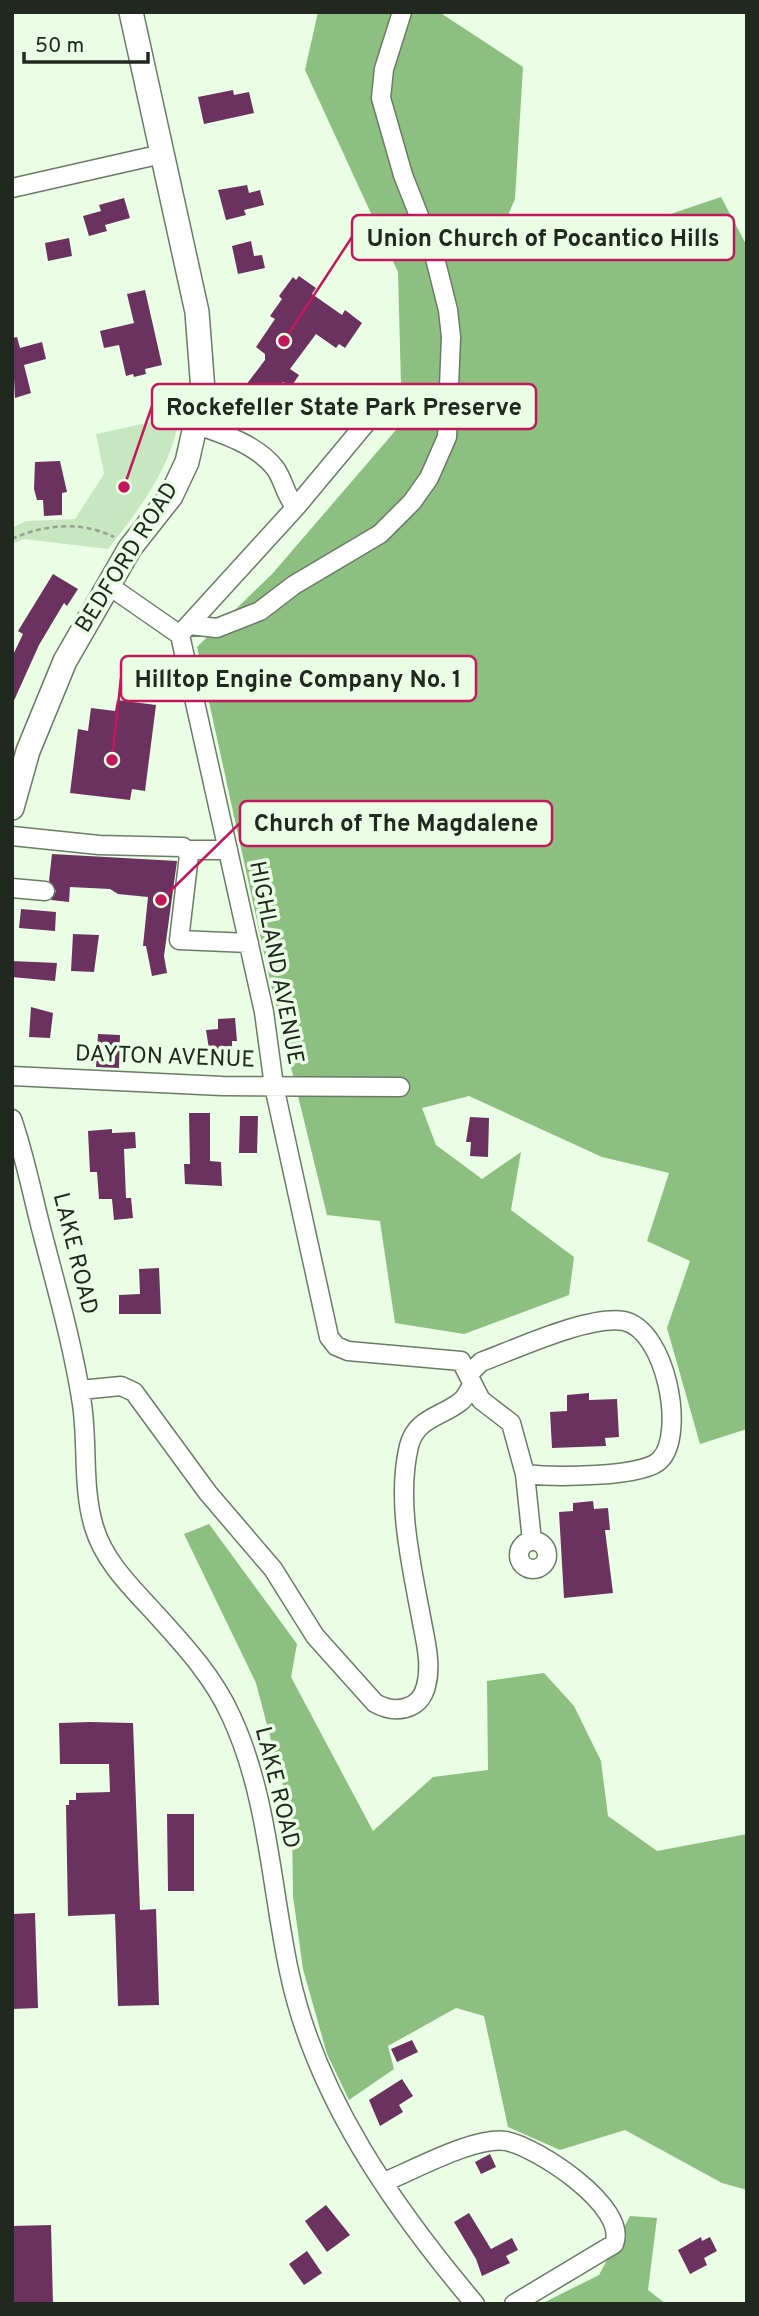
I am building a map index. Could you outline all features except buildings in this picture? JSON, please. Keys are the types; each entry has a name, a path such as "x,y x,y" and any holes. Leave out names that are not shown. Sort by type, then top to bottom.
{"main road":[{"name":"BEDFORD ROAD","path":"12,808 45,707 65,660 130,548 171,496 187,462 203,391 197,312 131,12"}],"street":[{"path":"108,585 185,630 217,628 260,611 293,586 380,534 412,502 429,478 447,436 451,337 448,310 434,254 403,175 381,98 384,69 402,12"},
{"path":"12,188 162,155"},
{"path":"185,630 296,507 376,411"},
{"path":"197,425 232,438 263,456 276,470 289,500 296,507"},
{"name":"HIGHLAND AVENUE","path":"185,630 228,850 264,1012 274,1086 319,1305 329,1337 336,1346 348,1351 461,1361 470,1380"},
{"path":"12,836 188,850 228,850"},
{"path":"188,850 179,940 248,943"},
{"path":"12,888 45,891"},
{"name":"DAYTON AVENUE","path":"12,1076 274,1086 400,1087"},
{"name":"LAKE ROAD","path":"12,1119 72,1344 80,1390 88,1494 94,1528 107,1556 209,1677 232,1717 257,1796 289,1974 305,2031 338,2109 384,2182 443,2265 475,2304"},
{"path":"80,1390 121,1386 134,1391 208,1493 273,1569 315,1636 374,1703 385,1709 400,1710 413,1705 421,1697 429,1664 407,1533 406,1478 410,1445 416,1429 426,1420 462,1401 481,1362 586,1324 606,1321 634,1325 643,1331 660,1354 666,1372 669,1441 661,1460 642,1472 551,1477 525,1475"},
{"path":"470,1380 481,1400 511,1423 525,1475 532,1541"},
{"path":"384,2182 468,2147 506,2141 557,2165 588,2191 612,2217 617,2231 614,2244 514,2304"}],"path":[{"path":"12,539 42,529 88,526 112,536 130,548"}],"green space":[{"path":"318,12 439,12 523,67 515,199 498,238 561,251 721,197 747,246 747,1429 700,1444 667,1328 690,1261 647,1241 669,1173 602,1157 469,1096 422,1108 436,1145 482,1179 521,1152 511,1210 574,1257 569,1295 464,1334 395,1323 380,1221 327,1215 271,985 197,647 273,573 402,423 398,272 305,70"},
{"path":"179,416 170,453 162,470 142,503 108,549 24,539 12,544 12,528 26,521 75,519 104,474 96,434"},
{"path":"209,1524 297,1644 291,1677 373,1831 433,1777 488,1770 487,1681 544,1673 574,1706 601,1761 608,1816 657,1851 747,1834 747,2190 722,2183 625,2130 560,2150 508,2127 484,2016 456,2008 388,2046 394,2069 349,2100 327,2054 303,1969 293,1896 292,1820 256,1683 184,1534"},
{"path":"630,2216 657,2218 648,2290 666,2304 541,2304 599,2275"}],"place":[{"name":"Union Church of Pocantico Hills","path":"284,341"},
{"name":"Rockefeller State Park Preserve","path":"124,487"},
{"name":"Hilltop Engine Company No. 1","path":"112,760"},
{"name":"Church of The Magdalene","path":"161,900"}]}
